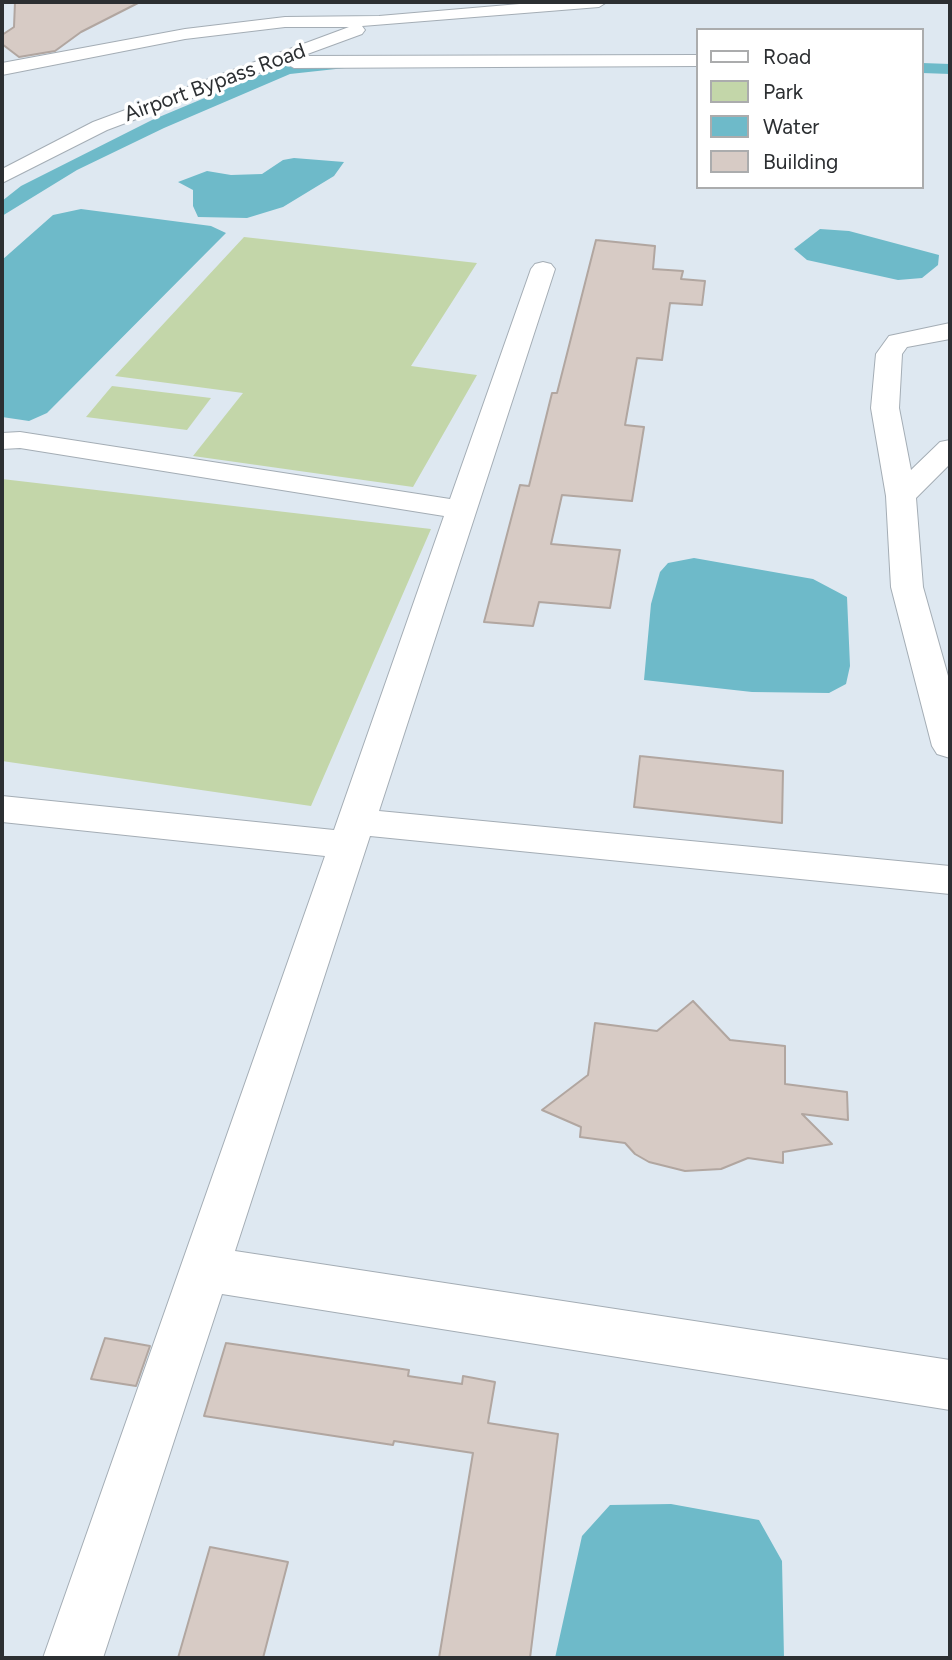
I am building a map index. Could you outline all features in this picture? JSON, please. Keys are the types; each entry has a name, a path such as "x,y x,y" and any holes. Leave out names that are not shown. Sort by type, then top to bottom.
{"street":[{"name":"Airport Bypass Road","path":"2,177 100,126 434,2"},
{"path":"2,69 210,31 285,22 379,22 599,2"},
{"path":"270,62 696,61"},
{"path":"73,1658 543,269"},
{"path":"950,331 898,341 889,354 885,408 901,496 907,587 950,746"},
{"path":"2,441 20,440 462,509"},
{"path":"901,496 950,448"},
{"path":"2,808 950,880"},
{"path":"205,1269 950,1385"}],"green space":[{"path":"244,237 477,263 411,366 477,375 413,487 193,456 243,393 115,376"},
{"path":"112,386 211,398 187,430 86,417"},
{"path":"2,479 431,529 311,806 2,761"}],"water":[{"path":"294,158 344,162 334,176 283,207 247,218 198,217 193,206 193,190 178,182 207,171 231,175 262,174 283,160"},
{"path":"81,209 211,226 226,233 47,413 29,421 2,417 2,260 53,215"},
{"path":"820,229 849,231 939,255 938,265 922,278 898,280 807,260 794,249"},
{"path":"694,558 813,579 847,597 850,666 846,684 829,693 752,692 644,680 651,604 660,572 668,563"},
{"path":"671,1504 759,1520 782,1561 784,1658 555,1658 582,1536 610,1505"}],"building":[{"path":"15,2 140,2 81,32 55,51 19,57 2,44 2,35 14,27"},
{"path":"596,240 655,246 653,269 683,271 681,279 705,281 702,305 670,303 662,360 637,358 625,425 644,427 632,501 562,495 551,544 620,550 610,608 539,602 533,626 484,622 520,485 529,486 552,393 557,393"},
{"path":"640,756 783,771 782,823 634,807"},
{"path":"693,1001 730,1040 785,1046 785,1084 847,1092 848,1120 802,1114 832,1144 783,1152 783,1163 748,1158 721,1169 685,1171 649,1162 635,1154 625,1143 580,1137 581,1127 542,1110 588,1075 595,1023 657,1031"},
{"path":"105,1338 150,1346 136,1386 91,1379"},
{"path":"226,1343 409,1370 408,1376 462,1384 463,1376 495,1382 488,1423 558,1434 530,1658 439,1658 473,1453 394,1441 393,1445 204,1416"},
{"path":"210,1547 288,1562 263,1658 178,1658"}],"waterway":[{"path":"2,210 28,190 71,166 158,124 287,69 339,65"},
{"path":"924,68 950,69"}]}
